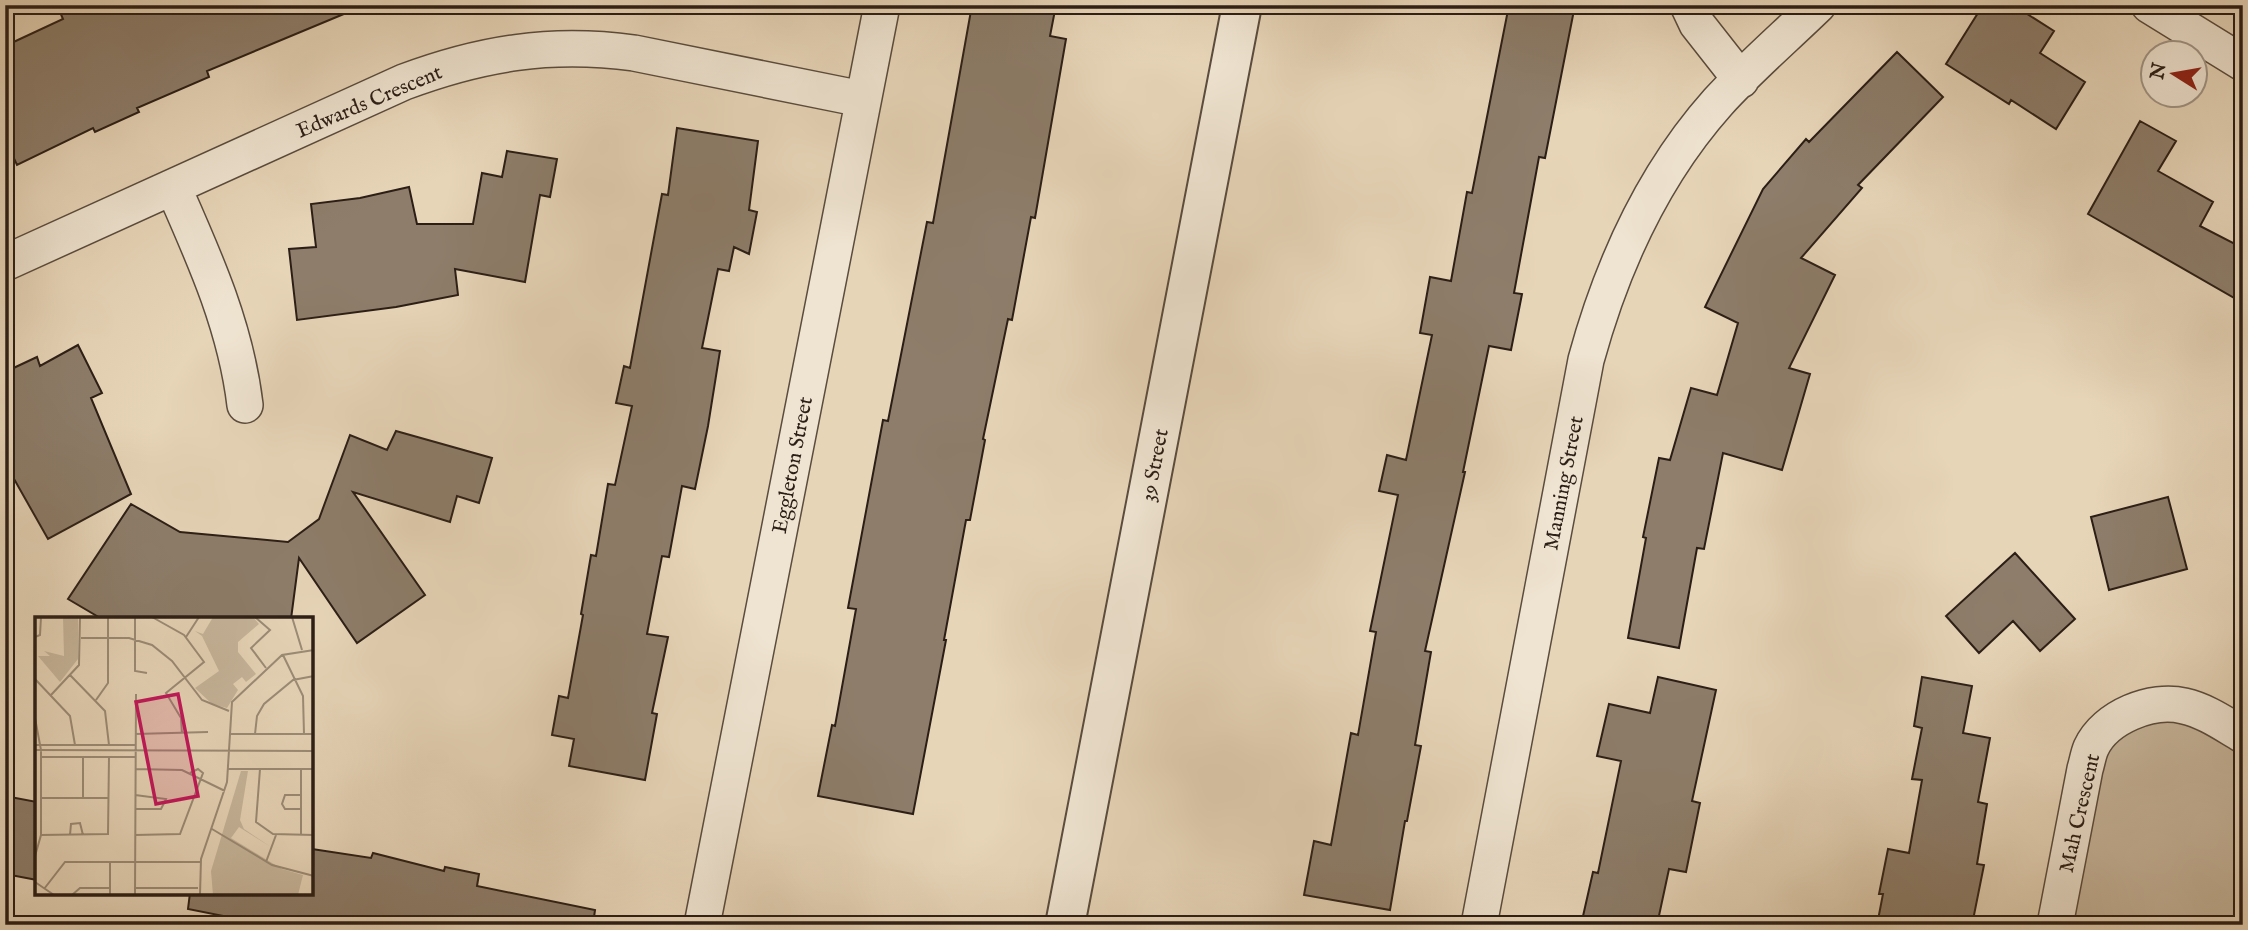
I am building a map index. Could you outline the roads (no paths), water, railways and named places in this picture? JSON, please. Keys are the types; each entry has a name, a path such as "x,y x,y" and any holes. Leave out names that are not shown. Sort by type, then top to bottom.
{"street":[{"name":"Eggleton Street","path":"702,925 882,5"},
{"name":"39 Street","path":"1065,925 1242,5"},
{"path":"1688,5 1697,24 1741,80"},
{"name":"Manning Street","path":"1479,925 1586,360 1598,317 1621,255 1645,206 1699,126 1719,101 1818,5"},
{"path":"2149,5 2243,64"},
{"name":"Edwards Crescent","path":"5,264 404,82 439,69 518,51 555,49 624,52 862,99"},
{"path":"174,189 214,280 235,354 244,405"},
{"name":"Mah Crescent","path":"2055,925 2085,769 2092,746 2110,725 2131,713 2156,705 2182,705 2205,713 2243,735"}]}
